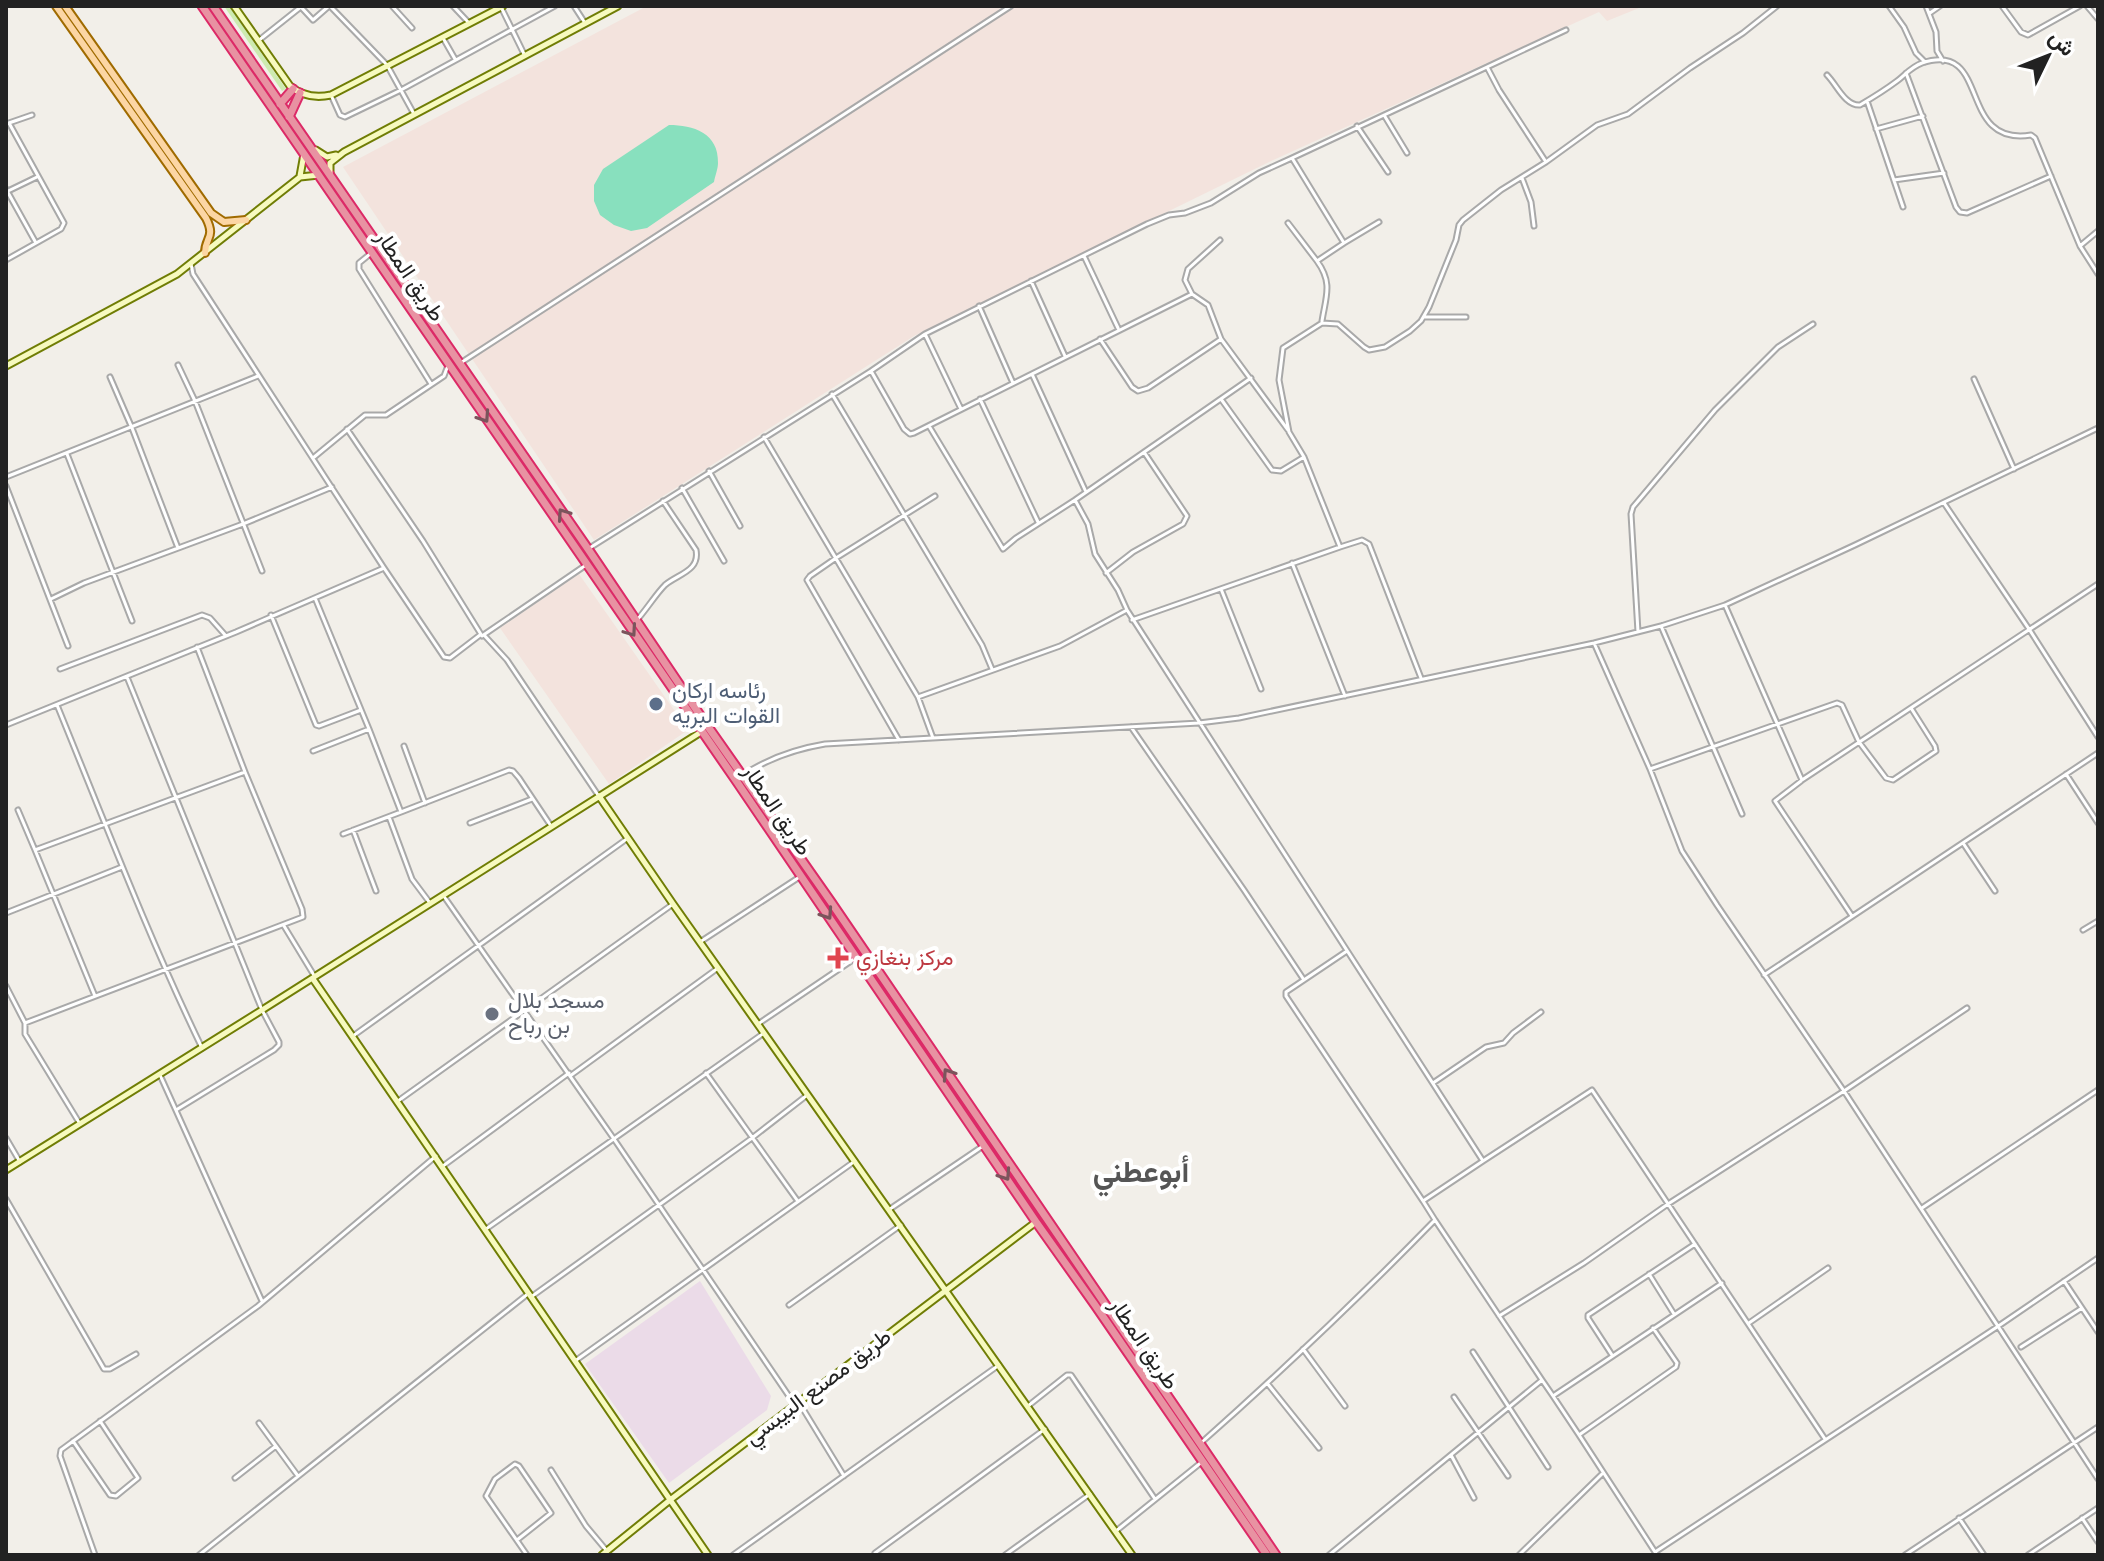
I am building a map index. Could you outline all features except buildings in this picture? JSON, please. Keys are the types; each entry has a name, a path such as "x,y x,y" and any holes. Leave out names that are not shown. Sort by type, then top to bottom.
{"highway":[{"name":"طريق المطار","path":"202,6 1267,1555"},
{"name":"طريق المطار","path":"213,6 1276,1555"},
{"path":"280,104 297,91"},
{"path":"289,117 297,91"},
{"path":"1155,1394 1162,1388"}],"main road":[{"path":"56,6 211,213 224,222 246,220"},
{"path":"65,6 206,218 211,235 205,253"}],"street":[{"path":"234,6 297,91 323,97 502,6 525,56"},
{"path":"258,41 301,6 313,20 328,7 387,65 414,114"},
{"path":"392,6 412,28"},
{"path":"453,6 469,23"},
{"path":"331,95 343,117 401,90 555,6"},
{"path":"574,6 585,24"},
{"path":"304,139 324,156 344,152 618,6"},
{"path":"459,364 1011,6"},
{"path":"1289,432 1279,380 1285,345 1322,323 1338,324 1364,347 1373,350 1385,347 1404,335 1424,317 1460,222 1501,190 1597,125 1628,114 1777,6"},
{"path":"1889,6 1904,27 1916,53 1925,62"},
{"path":"1926,6 1936,32 1936,47 1943,61"},
{"path":"1930,13 1940,6"},
{"path":"2002,6 2026,35 2080,6"},
{"path":"2087,6 2098,19"},
{"path":"588,549 925,334 1147,224 1211,203 1259,173 1566,30"},
{"path":"442,37 455,59"},
{"path":"1827,75 1851,105 1860,105 1925,62 1943,61 1957,65 1968,77 1982,113 1995,129 2012,136 2029,134 2035,138 2080,246 2098,274"},
{"path":"1487,67 1546,162"},
{"path":"1906,73 1960,212 1967,213 2051,176"},
{"path":"1867,101 1903,207"},
{"path":"6,260 61,229 64,223 7,124 32,115"},
{"path":"1384,115 1407,153"},
{"path":"1876,129 1923,116"},
{"path":"1357,126 1388,172"},
{"path":"330,177 330,163 344,152"},
{"path":"300,177 304,154"},
{"path":"1292,158 1344,243"},
{"path":"1894,180 1944,173"},
{"path":"6,366 183,270 300,177 319,175"},
{"path":"36,243 6,191 37,177"},
{"path":"1522,178 1531,202 1534,226"},
{"path":"1317,261 1379,222"},
{"path":"1288,223 1327,277 1322,323"},
{"path":"2080,246 2098,231"},
{"path":"1220,240 1188,269 1185,280 1192,294 1208,305 1221,339 1304,457 1340,547"},
{"path":"372,252 359,263 359,269 431,384"},
{"path":"1084,256 1118,330"},
{"path":"191,264 193,274 258,376 444,657 450,658 586,565"},
{"path":"183,270 193,274"},
{"path":"1031,281 1065,356"},
{"path":"871,371 907,432 914,433 1192,294"},
{"path":"979,306 1013,383"},
{"path":"1424,317 1466,317"},
{"path":"1638,632 1633,507 1715,410 1778,347 1813,324"},
{"path":"925,334 961,409"},
{"path":"1100,339 1132,387 1138,391 1148,388 1221,339"},
{"path":"313,458 365,415 386,415 444,376 448,364"},
{"path":"178,365 262,571"},
{"path":"1032,374 1086,492"},
{"path":"6,477 258,376"},
{"path":"444,376 457,378"},
{"path":"110,377 178,548"},
{"path":"929,426 1003,549 1251,378"},
{"path":"1974,379 2014,469"},
{"path":"832,394 982,645 992,669"},
{"path":"980,399 1038,523"},
{"path":"1221,399 1272,470 1281,471 1304,457"},
{"path":"743,775 764,762 812,746 837,743 1199,723 1239,718 1638,632 1725,605 2098,428"},
{"path":"347,429 482,635 507,660 673,904 1132,1555"},
{"path":"764,437 918,697 933,738"},
{"path":"1106,573 1133,552 1186,521 1187,516 1144,452"},
{"path":"67,454 132,621"},
{"path":"709,471 740,526"},
{"path":"6,486 68,646"},
{"path":"51,599 84,583 332,487"},
{"path":"682,488 724,561"},
{"path":"899,740 807,580 836,558 935,496"},
{"path":"1075,500 1088,524 1095,554 1118,590 1132,620 1483,1161"},
{"path":"637,621 665,586 691,570 697,558 696,550 663,501"},
{"path":"1944,503 2098,737"},
{"path":"1132,620 1362,540 1369,544 1422,680"},
{"path":"1292,563 1345,696"},
{"path":"6,725 384,568"},
{"path":"1852,916 1775,801 2098,584"},
{"path":"1221,589 1261,689"},
{"path":"315,598 401,812"},
{"path":"1725,605 1802,780"},
{"path":"918,697 1060,646 1127,610"},
{"path":"60,669 202,615 210,618 226,636"},
{"path":"271,615 316,725 361,710"},
{"path":"1661,626 1742,814"},
{"path":"1594,643 1650,769 1682,851 1844,1091 2098,1479"},
{"path":"25,1023 284,926 304,915 197,647"},
{"path":"127,677 279,1045 176,1110"},
{"path":"1650,769 1837,703 1842,705 1859,742 1890,781 1935,753 1935,746 1910,708"},
{"path":"57,705 165,969 202,1048"},
{"path":"1131,727 1304,980"},
{"path":"313,751 369,729"},
{"path":"6,1170 701,732"},
{"path":"404,746 425,803"},
{"path":"1764,975 2098,753"},
{"path":"343,834 509,770 513,771 551,827"},
{"path":"35,850 245,772"},
{"path":"2066,774 2098,823"},
{"path":"470,823 532,799"},
{"path":"18,810 95,996"},
{"path":"389,817 412,879 430,904"},
{"path":"353,830 376,891"},
{"path":"353,1036 628,838"},
{"path":"1963,843 1995,891"},
{"path":"6,913 122,867"},
{"path":"700,942 801,876"},
{"path":"443,895 844,1476"},
{"path":"398,1101 673,904"},
{"path":"2083,930 2098,921"},
{"path":"284,926 353,1036 708,1555"},
{"path":"1347,951 1285,995 1656,1554 2098,1258"},
{"path":"758,1024 856,958"},
{"path":"442,1167 718,968"},
{"path":"6,986 25,1023 25,1034 80,1124"},
{"path":"1499,1316 1584,1263 1668,1204 1967,1008"},
{"path":"1433,1083 1486,1047 1508,1040 1541,1012"},
{"path":"486,1229 764,1033"},
{"path":"706,1073 798,1202"},
{"path":"160,1075 263,1302"},
{"path":"1423,1201 1592,1090 1825,1439"},
{"path":"1921,1208 2098,1090"},
{"path":"199,1555 530,1295 752,1138 808,1094"},
{"path":"6,1138 20,1162"},
{"path":"890,1209 984,1145"},
{"path":"95,1555 60,1456 61,1450 263,1302 436,1156"},
{"path":"575,1361 855,1160"},
{"path":"6,1199 104,1369 110,1369 136,1354"},
{"path":"1200,1443 1369,1288 1435,1220"},
{"name":"طريق مصنع البيبسي","path":"604,1553 1036,1222"},
{"path":"789,1305 901,1225"},
{"path":"1612,1356 1588,1315 1695,1244"},
{"path":"1749,1323 1828,1268"},
{"path":"1649,1274 1674,1314"},
{"path":"2064,1281 2098,1332"},
{"path":"1553,1396 1722,1283"},
{"path":"2021,1347 2082,1308"},
{"path":"1579,1435 1676,1367 1677,1363 1653,1328"},
{"path":"1303,1349 1345,1406"},
{"path":"1473,1352 1548,1467"},
{"path":"733,1555 999,1365"},
{"path":"1028,1406 1071,1375 1155,1499"},
{"path":"1329,1555 1542,1380"},
{"path":"1267,1383 1319,1448"},
{"path":"1454,1397 1508,1476"},
{"path":"73,1441 110,1495 116,1496 135,1483 138,1478 100,1421"},
{"path":"259,1423 298,1476"},
{"path":"1905,1555 2098,1427"},
{"path":"875,1553 1045,1429"},
{"path":"235,1478 276,1446"},
{"path":"1451,1455 1474,1498"},
{"path":"1116,1531 1203,1461"},
{"path":"517,1540 551,1513 515,1464 498,1476 486,1495 527,1555"},
{"path":"551,1470 604,1553"},
{"path":"1519,1555 1603,1473"},
{"path":"1005,1555 1090,1494"},
{"path":"2028,1555 2098,1508"},
{"path":"1959,1518 1984,1555"},
{"path":"2082,1518 2098,1542"}],"shaded area":[{"path":"647,6 1644,6 1607,21 1599,12 1269,162 914,336 594,540 343,167"},
{"path":"579,574 688,730 609,784 500,628"},
{"path":"700,1281 771,1396 767,1410 669,1483 585,1364"}],"green space":[{"path":"224,6 229,6 286,89 282,91"},
{"path":"669,125 695,129 714,144 718,165 714,182 647,228 631,231 614,225 600,215 594,201 594,185 603,169"}],"place":[{"name":"رئاسه اركان القوات البريه","path":"656,704"},
{"name":"مركز بنغازي","path":"838,958"},
{"name":"مسجد بلال بن رباح","path":"492,1014"}],"district":[{"name":"أبوعطني","path":"1141,1172"}]}
